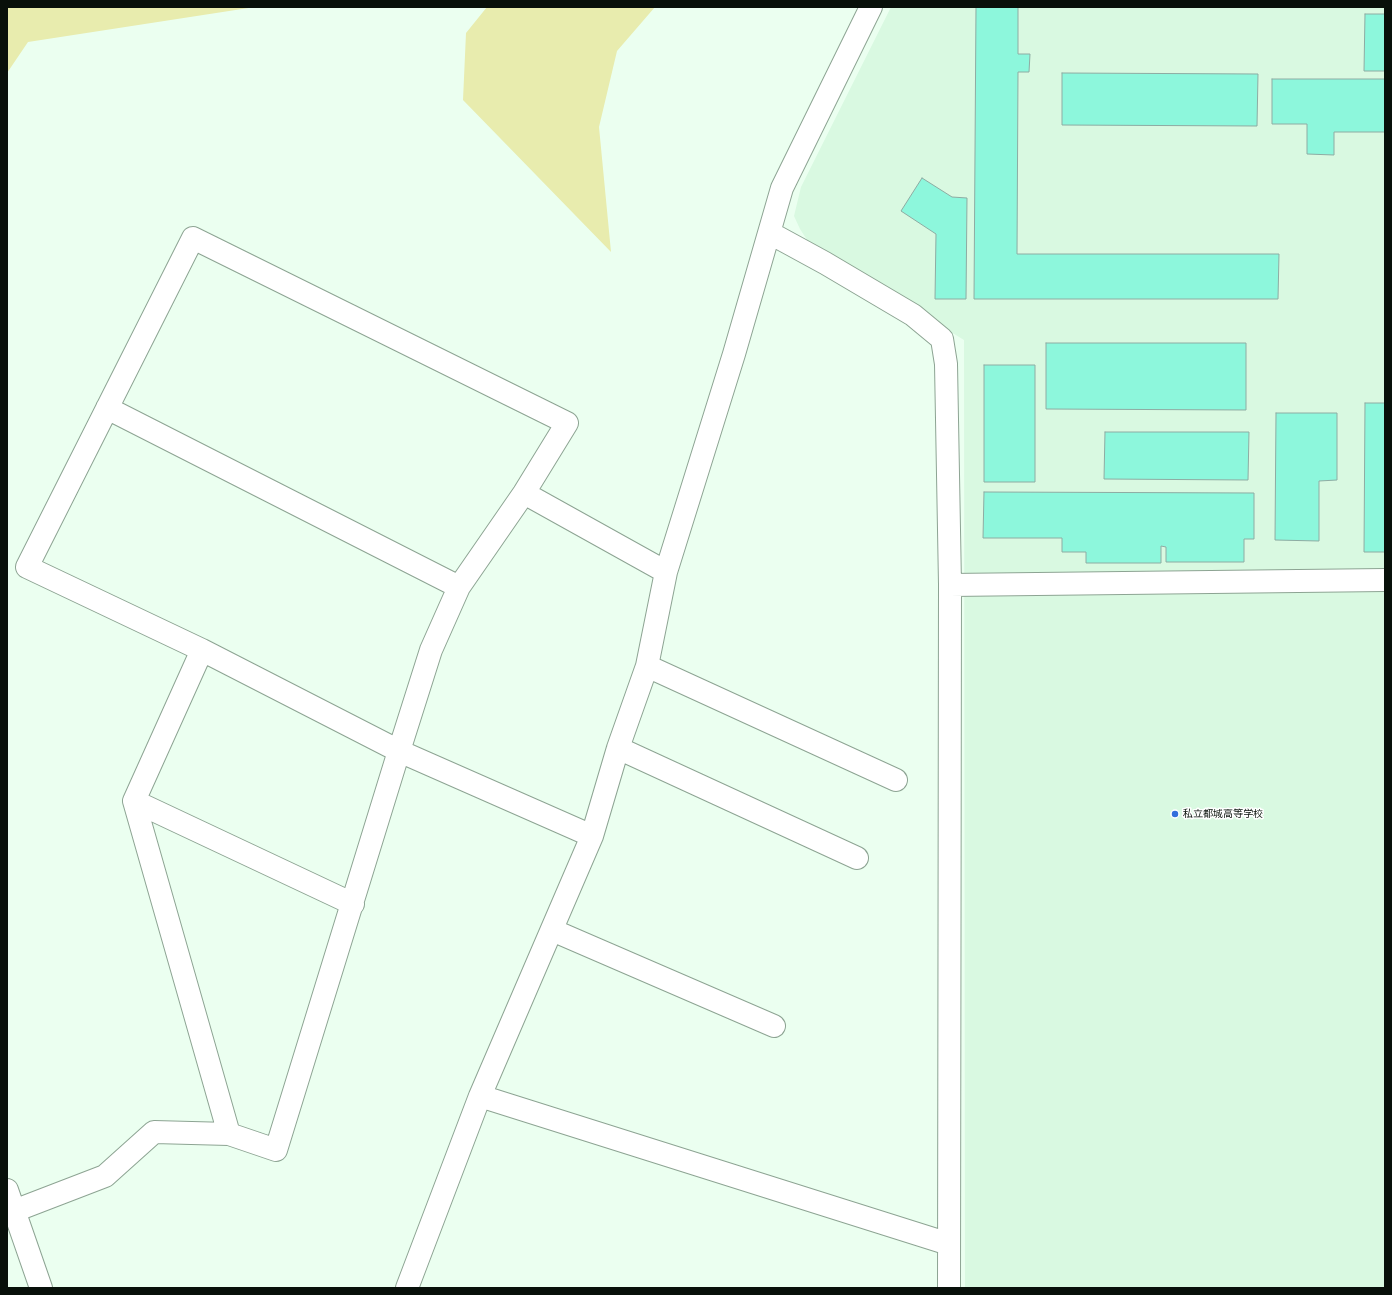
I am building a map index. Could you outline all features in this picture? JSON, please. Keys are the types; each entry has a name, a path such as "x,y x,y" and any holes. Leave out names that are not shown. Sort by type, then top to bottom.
{"street":[{"path":"407,1288 480,1096 592,836 618,748 647,666 666,572 734,354 782,188 871,7"},
{"path":"770,233 826,263 913,315 942,339 946,364 950,585 949,1288"},
{"path":"14,1211 105,1176 154,1132 229,1134 276,1150 399,751 432,650 459,587 524,492 567,423 193,238 27,567 202,650 399,751 592,836"},
{"path":"107,408 459,587"},
{"path":"524,492 666,572"},
{"path":"950,585 1385,580"},
{"path":"202,650 134,801 229,1134"},
{"path":"647,666 896,780"},
{"path":"618,748 857,858"},
{"path":"134,801 353,904"},
{"path":"552,930 774,1026"},
{"path":"480,1096 949,1244"},
{"path":"7,1190 41,1288"}],"shaded area":[{"name":"私立都城高等学校","path":"891,7 1385,7 1385,1288 965,1288 964,340 811,246 794,216 801,187"}],"green space":[{"path":"7,7 255,7 28,42 7,73"},
{"path":"487,7 655,7 617,51 599,127 611,252 463,100 466,33"}],"building":[{"path":"976,7 1018,7 1018,54 1030,54 1029,72 1018,72 1017,254 1279,254 1278,299 974,299"},
{"path":"1365,14 1385,14 1385,71 1364,71"},
{"path":"1062,73 1258,74 1257,126 1062,125"},
{"path":"1272,79 1385,79 1385,132 1334,132 1334,155 1307,154 1307,124 1272,124"},
{"path":"922,178 952,197 967,198 966,299 935,299 936,234 901,211"},
{"path":"1046,343 1246,343 1246,410 1046,409"},
{"path":"984,365 1035,365 1035,482 984,482"},
{"path":"1365,403 1385,403 1385,552 1364,552"},
{"path":"1276,413 1337,413 1337,480 1319,481 1319,541 1275,540"},
{"path":"1105,432 1249,432 1248,480 1104,479"},
{"path":"984,492 1254,493 1254,539 1244,539 1244,562 1166,562 1166,547 1161,546 1161,563 1086,563 1086,552 1062,552 1062,538 983,538"}],"place":[{"name":"私立都城高等学校","path":"1175,814"}]}
